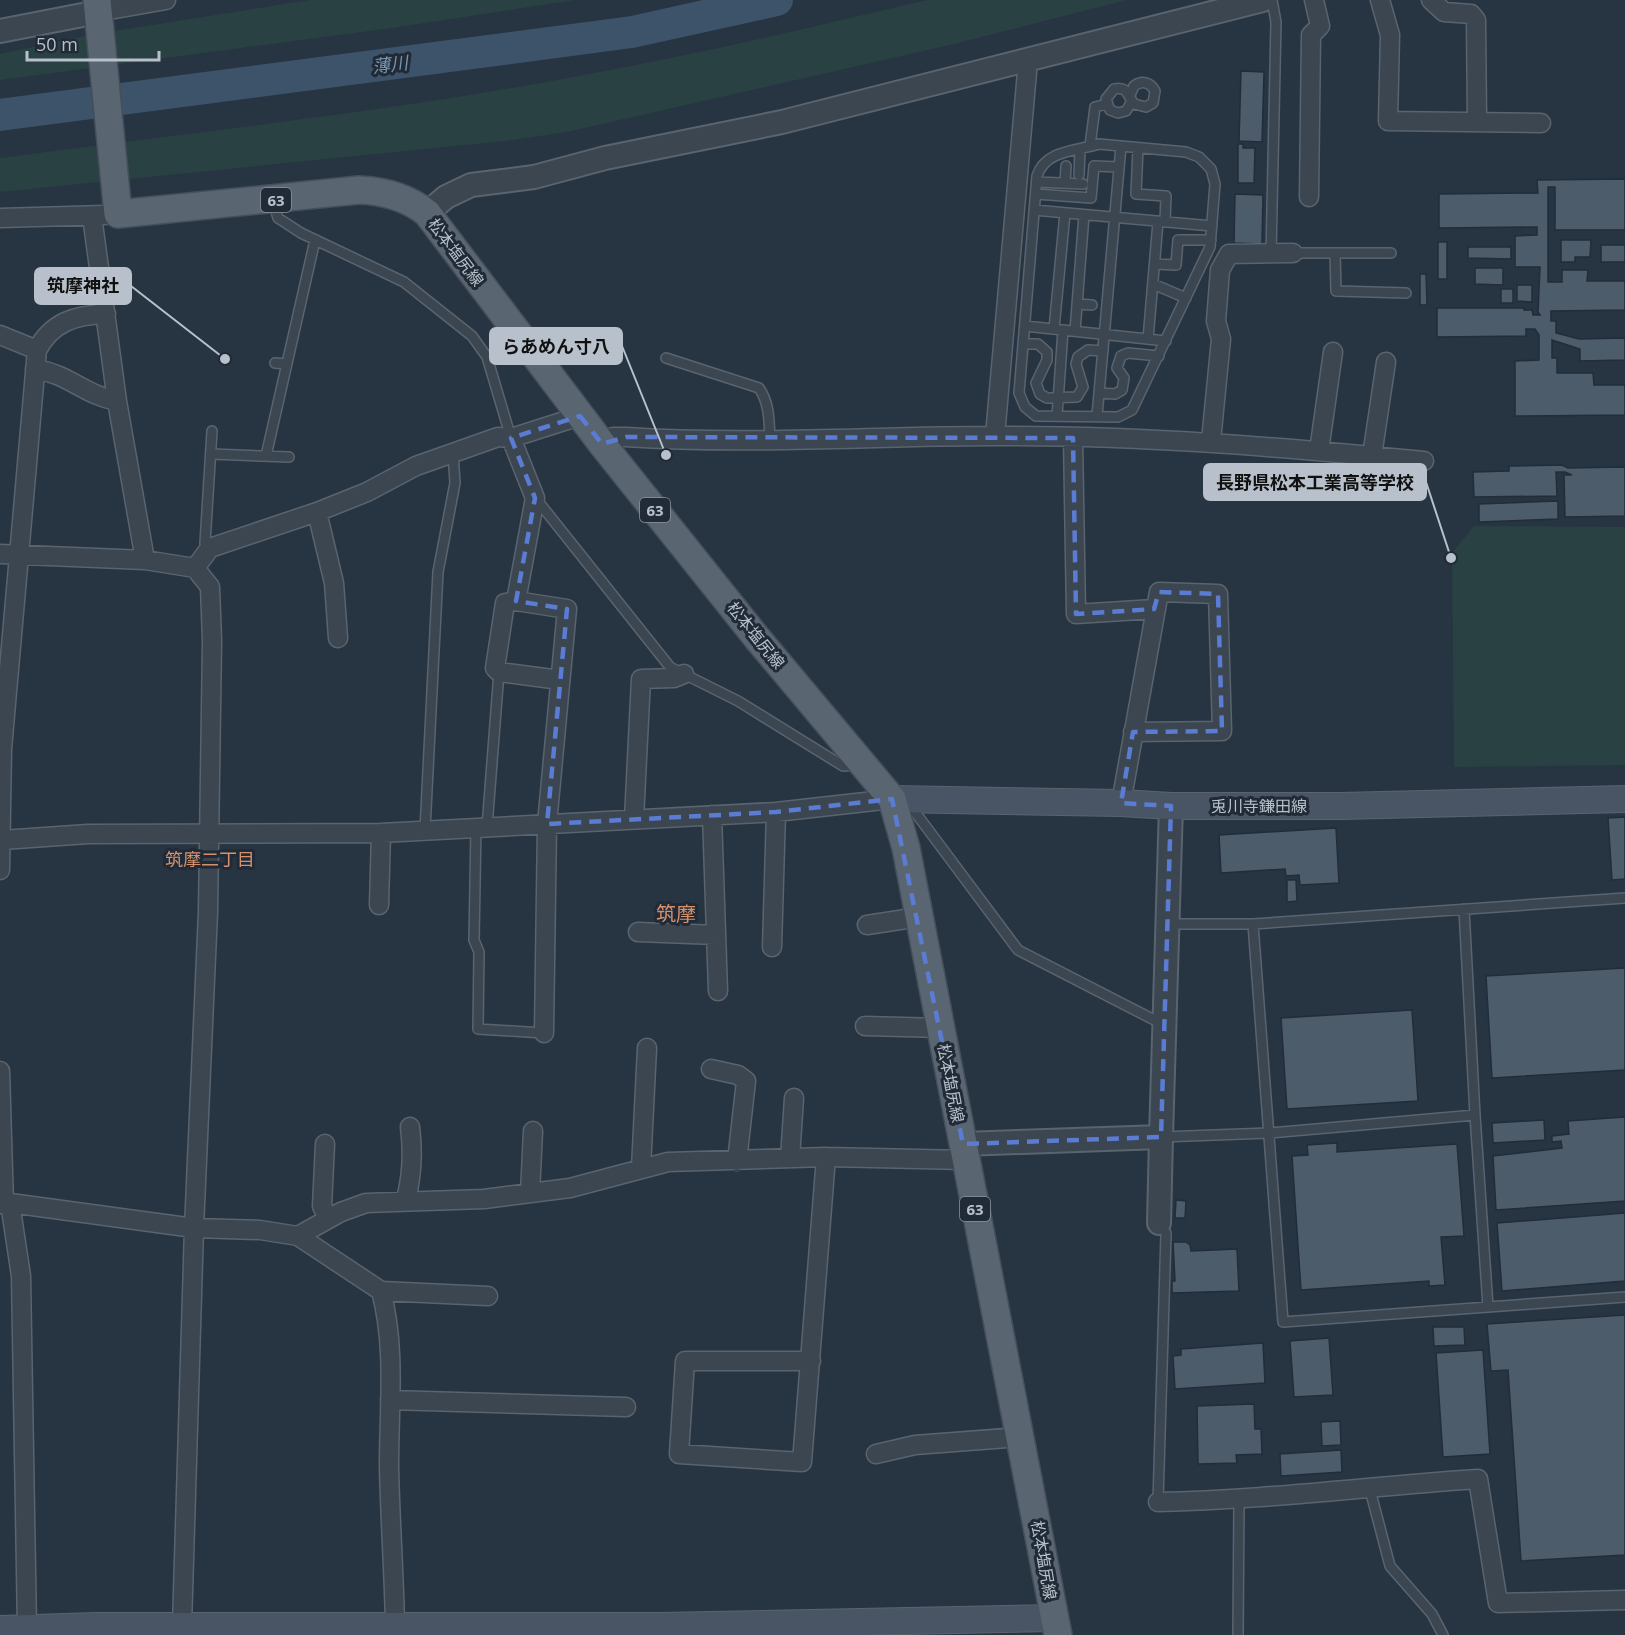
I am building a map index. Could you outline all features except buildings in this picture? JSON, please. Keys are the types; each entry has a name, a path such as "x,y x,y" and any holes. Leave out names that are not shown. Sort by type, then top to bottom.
{"main road":[{"path":"99,14 109,207"},
{"name":"松本塩尻線","path":"109,207 273,201 359,190 378,190 412,202 427,213 602,444 862,764 899,800 919,917 1056,1627"},
{"name":"兎川寺鎌田線","path":"899,800 1120,802 1171,806 1353,806 1625,800"},
{"path":"0,1629 97,1631 182,1626 395,1626 455,1631 1056,1627"}],"street":[{"path":"0,31 166,0"},
{"path":"427,213 446,197 471,185 534,177 604,158 782,122 1263,0"},
{"path":"1309,197 1311,35 1320,26 1314,0"},
{"path":"1380,0 1390,35 1388,121 1541,123"},
{"path":"1431,0 1444,12 1472,14 1476,20 1476,122"},
{"path":"995,436 1027,72 1024,60"},
{"path":"0,218 109,207 106,314 117,401 145,560"},
{"path":"1211,441 1221,339 1216,321 1220,270 1229,254 1293,254"},
{"path":"0,870 4,688 20,556 36,360 43,339 56,326 81,315 106,314"},
{"path":"0,335 54,372 99,397 117,401"},
{"path":"1319,451 1333,352"},
{"path":"1372,456 1386,362"},
{"path":"195,568 208,551 367,492 416,466 498,437 511,438 580,416"},
{"path":"602,444 613,437 770,441 995,436 1149,438 1211,441 1424,461"},
{"path":"511,438 535,498 516,601"},
{"path":"1072,438 1076,614 1154,609"},
{"path":"317,512 334,583 338,638"},
{"path":"0,554 145,560 195,568 210,587 208,912 194,1228 182,1626"},
{"path":"1120,802 1154,609 1159,592 1218,594 1222,731 1133,732"},
{"path":"544,1033 547,824 567,609 516,601 506,603 495,668 499,672 560,680"},
{"path":"634,819 642,679 674,678 684,674"},
{"path":"2,840 88,834 381,833 776,812 899,800"},
{"path":"1160,1223 1171,806"},
{"path":"776,812 773,938 791,930"},
{"path":"712,815 718,991"},
{"path":"379,905 381,833"},
{"path":"867,925 919,917"},
{"path":"638,932 656,924 716,935"},
{"path":"865,1026 941,1028"},
{"path":"641,1168 647,1048"},
{"path":"711,1069 738,1075 746,1081 737,1161"},
{"path":"0,1071 4,1204 21,1276 27,1629"},
{"path":"790,1158 794,1098"},
{"path":"406,1199 410,1185 412,1145 410,1127"},
{"path":"530,1193 533,1131"},
{"path":"298,1236 328,1219 366,1203 406,1199 484,1199 570,1188 668,1162 965,1152 1161,1137"},
{"path":"325,1144 322,1206 328,1219"},
{"path":"811,1361 685,1361 680,1454 802,1462 811,1361 826,1157"},
{"path":"4,1204 194,1228 260,1230 298,1236 381,1291 488,1296"},
{"path":"381,1291 386,1309 390,1401 389,1466 395,1626"},
{"path":"390,1401 626,1407"},
{"path":"876,1454 915,1445 1020,1437"},
{"path":"1158,1502 1239,1501 1370,1486 1478,1479 1498,1603 1625,1600"}],"lane":[{"path":"1271,255 1276,22 1272,0"},
{"path":"1131,98 1129,108 1122,113 1114,112 1107,104 1108,94 1114,89 1122,88 1131,98 1137,106 1146,107 1153,103 1158,91 1150,84 1142,82 1134,86 1131,98"},
{"path":"1090,146 1095,107 1107,104"},
{"path":"1099,144 1121,146 1186,152 1198,157 1211,169 1215,184 1210,247 1132,410 1118,417 1036,416 1025,407 1019,393 1034,210 1041,164 1048,157 1090,146 1099,144"},
{"path":"1097,416 1121,146"},
{"path":"1138,148 1136,194 1166,196 1155,264 1148,339"},
{"path":"1037,182 1065,183 1081,180 1080,149"},
{"path":"1065,183 1066,166"},
{"path":"1036,194 1091,198 1094,166 1119,167"},
{"path":"273,201 279,218 315,240 404,282 472,336 487,357 511,438"},
{"path":"1034,210 1212,226"},
{"path":"1057,416 1065,213"},
{"path":"1075,332 1084,215"},
{"path":"266,456 315,240"},
{"path":"1155,264 1176,265 1178,240 1211,240"},
{"path":"1335,253 1336,291 1406,293"},
{"path":"1293,254 1391,253"},
{"path":"1153,284 1186,298"},
{"path":"1077,304 1092,305"},
{"path":"1025,326 1166,341"},
{"path":"1023,344 1038,344 1045,348 1047,360 1036,387 1043,397 1059,399 1073,399 1082,391 1082,378 1076,364 1080,353 1088,350 1103,351"},
{"path":"1099,393 1115,394 1122,390 1124,378 1117,368 1121,356 1128,353 1159,356"},
{"path":"666,358 759,388 764,396 768,412 770,441"},
{"path":"274,363 287,364"},
{"path":"208,551 205,543 212,431"},
{"path":"425,830 438,572 455,483 453,453"},
{"path":"211,454 289,457"},
{"path":"535,498 670,667 738,700 843,766 862,764"},
{"path":"499,672 482,827 474,940 479,952 478,1029 544,1033"},
{"path":"899,800 1018,950 1165,1025"},
{"path":"1168,924 1253,924 1625,898"},
{"path":"1464,909 1488,1307"},
{"path":"1253,924 1283,1322 1625,1297"},
{"path":"1161,1137 1269,1133 1475,1115"},
{"path":"1158,1502 1166,1233 1160,1223"},
{"path":"1370,1486 1390,1566 1432,1614 1443,1635"},
{"path":"1238,1635 1239,1501"}],"highlighted area":[{"path":"580,416 602,444 626,437 1073,438 1076,614 1154,609 1159,592 1218,594 1222,731 1133,732 1121,803 1171,806 1161,1137 963,1144 892,799 776,812 547,824 567,609 516,601 535,498 511,438"}],"green space":[{"path":"310,0 575,0 392,28 0,80 0,54 89,35"},
{"path":"927,0 1127,0 954,44 567,132 505,141 0,192 0,158 349,113 488,92 696,53"},
{"path":"1474,526 1625,527 1625,765 1454,767 1452,553"}],"waterway":[{"name":"薄川","path":"0,115 632,32 777,0"}],"place":[{"name":"筑摩神社","path":"225,359"},
{"name":"らあめん寸八","path":"666,455"},
{"name":"長野県松本工業高等学校","path":"1451,558"}],"district":[{"name":"筑摩二丁目","path":"210,859"},
{"name":"筑摩","path":"676,913"}]}
